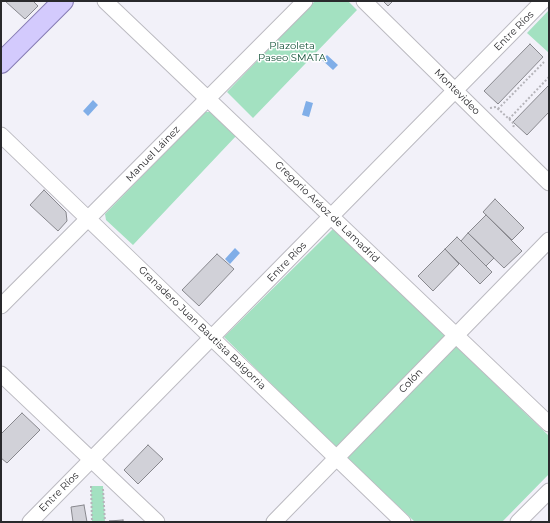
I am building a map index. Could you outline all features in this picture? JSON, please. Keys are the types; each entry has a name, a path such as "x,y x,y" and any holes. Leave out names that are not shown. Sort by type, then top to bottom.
{"main road":[{"path":"1,63 63,1"}],"street":[{"name":"Gregorio Aráoz de Lamadrid","path":"105,1 549,424"},
{"name":"Manuel Láinez","path":"1,306 89,220 207,98 304,1"},
{"name":"Montevideo","path":"364,1 549,183"},
{"name":"Entre Ríos","path":"30,522 543,1"},
{"name":"Granadero Juan Bautista Baigorria","path":"1,134 403,522"},
{"name":"Colón","path":"274,522 549,240"},
{"path":"1,374 156,522"},
{"path":"518,522 549,491"}],"path":[{"path":"498,109 544,62"},
{"path":"509,119 549,77"},
{"path":"488,108 496,107 509,119 514,124 512,131"},
{"path":"91,486 92,522"},
{"path":"103,486 105,522"}],"green space":[{"name":"Plazoleta Paseo SMATA","path":"315,1 348,1 357,10 253,118 227,92"},
{"path":"549,10 549,53 527,33"},
{"path":"205,112 212,112 237,135 133,245 106,220 105,214"},
{"path":"336,226 447,335 336,448 224,337"},
{"path":"456,346 549,436 549,474 502,522 415,522 347,458"},
{"path":"91,486 103,486 105,522 92,522"}],"water":[{"path":"327,55 338,65 333,70 322,60"},
{"path":"93,100 98,105 88,116 83,111"},
{"path":"306,101 313,103 309,117 302,115"},
{"path":"235,248 240,253 230,264 225,259"}],"building":[{"path":"5,1 33,1 38,6 25,19"},
{"path":"383,1 393,1 388,6"},
{"path":"530,44 543,57 498,104 484,91"},
{"path":"549,85 549,112 527,135 513,122"},
{"path":"44,190 66,212 67,221 58,231 30,205"},
{"path":"495,199 524,228 512,240 483,212"},
{"path":"486,215 522,251 504,268 468,233"},
{"path":"468,233 494,258 486,266 461,241"},
{"path":"457,237 492,272 480,284 445,249"},
{"path":"445,249 459,264 433,291 418,276"},
{"path":"217,254 234,269 199,306 182,290"},
{"path":"22,413 40,430 7,463 1,458 1,434"},
{"path":"148,445 163,459 138,484 124,470"},
{"path":"84,505 87,522 73,522 71,507"},
{"path":"123,520 123,522 109,521"}]}
